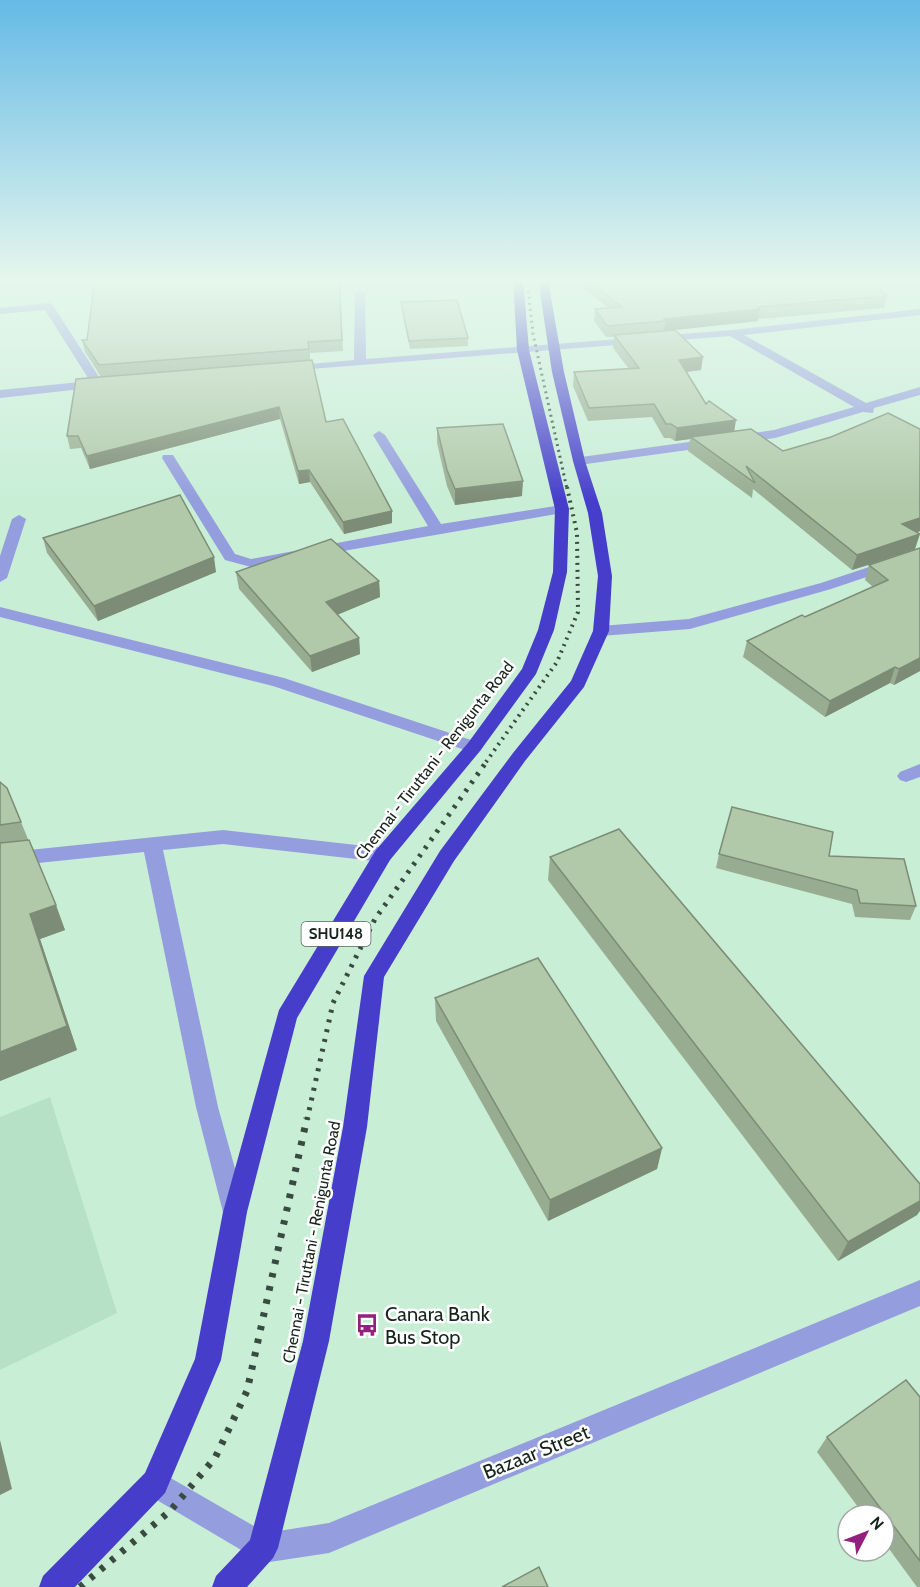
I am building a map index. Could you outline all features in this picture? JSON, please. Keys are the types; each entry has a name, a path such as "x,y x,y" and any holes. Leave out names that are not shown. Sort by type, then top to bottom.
{"highway":[{"name":"Chennai - Tiruttani - Renigunta Road","path":"54,1587 155,1483 208,1360 235,1212 287,1016 383,855 474,747 530,670 546,630 560,572 562,509 524,353"},
{"name":"Chennai - Tiruttani - Renigunta Road","path":"226,1587 263,1548 316,1341 355,1127 374,976 447,856 519,757 578,683 601,631 605,576 595,513 579,461 556,353"}],"street":[{"path":"0,394 103,382 82,353"},
{"path":"360,353 360,363"},
{"path":"282,370 485,353"},
{"path":"767,353 862,408 881,415"},
{"path":"579,461 775,434 920,391"},
{"path":"379,435 437,529"},
{"path":"168,458 230,558 251,563 562,509"},
{"path":"0,578 19,519"},
{"path":"601,631 690,624 826,586 920,554"},
{"path":"0,612 278,682 474,747"},
{"path":"0,860 223,837 383,855"},
{"path":"152,845 207,1107 235,1212"},
{"name":"Bazaar Street","path":"263,1548 329,1538 920,1293"},
{"path":"155,1483 263,1548"}],"shaded area":[{"path":"50,1097 117,1313 0,1370 0,1117"}],"building":[{"path":"91,353 256,353 99,365"},
{"path":"628,353 699,353 703,357 679,360 706,404 709,401 736,420 677,428 666,424 654,404 589,408 574,372 639,368"},
{"path":"312,360 326,422 343,419 392,511 343,522 309,470 298,471 279,407 87,456 78,436 67,436 76,379"},
{"path":"888,413 920,429 920,518 902,524 920,534 857,555 746,466 755,483 691,437 751,429 783,451 831,437"},
{"path":"503,424 523,481 455,489 447,470 437,428"},
{"path":"180,495 214,557 94,606 43,538"},
{"path":"331,539 379,581 326,602 359,638 310,656 236,572"},
{"path":"920,548 920,658 899,669 895,667 830,701 747,641 802,615 805,617 888,580 869,565"},
{"path":"0,782 7,788 21,822 0,825"},
{"path":"732,807 833,832 829,856 904,859 916,906 860,903 857,890 719,854"},
{"path":"619,829 920,1184 920,1201 848,1242 550,857"},
{"path":"29,840 56,905 30,914 67,1026 0,1052 0,843"},
{"path":"538,958 662,1148 550,1200 435,998"},
{"path":"906,1380 920,1397 920,1561 896,1529 896,1503 876,1503 827,1437"},
{"path":"539,1567 548,1587 502,1587"}],"railway":[{"path":"537,353 567,489"},
{"path":"486,762 557,662 578,612 577,533 567,487"},
{"path":"307,1120 333,1003 375,919 487,761"},
{"path":"80,1587 170,1511 215,1458 247,1391 307,1118"}],"place":[{"name":"Canara Bank Bus Stop","path":"367,1325"}]}
